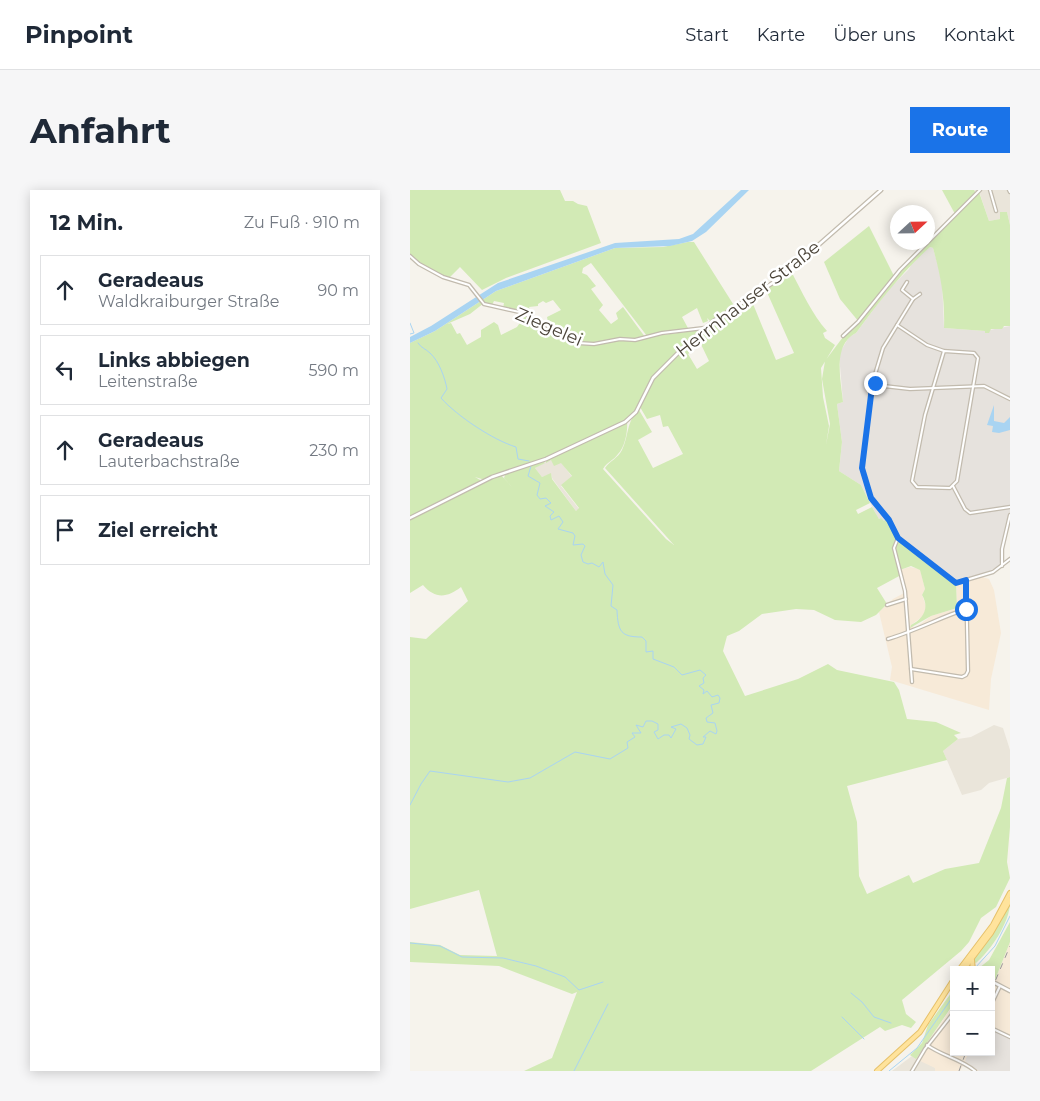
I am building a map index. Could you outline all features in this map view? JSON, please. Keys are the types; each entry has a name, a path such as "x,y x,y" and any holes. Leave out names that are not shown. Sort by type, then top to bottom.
{"main road":[{"path":"965,964 990,928 1010,893"},
{"path":"972,966 971,963 977,952 998,923 1010,900"},
{"path":"965,964 977,952"},
{"path":"877,1071 915,1038 950,986"}],"street":[{"name":"Herrnhauser Straße","path":"410,518 497,475 546,459 625,422 636,412 653,378 704,328 782,278 881,190"},
{"path":"843,336 858,322 892,278 980,190"},
{"path":"990,190 996,211"},
{"name":"Ziegelei","path":"410,256 419,264 443,277 469,285 486,305 524,313 567,338 585,344 635,340 662,333 704,328"},
{"path":"907,282 901,290 913,299"},
{"path":"920,294 913,299 879,356 873,381 869,382 872,387 863,451 863,473 869,493 898,538 956,583 987,574 1010,559"},
{"path":"897,325 926,345 944,351 977,355 974,386 957,481 953,486 942,489 917,487 912,481 933,388 944,351"},
{"path":"873,381 875,385"},
{"path":"872,387 875,385 933,388 974,386 991,388 1010,399"},
{"path":"953,486 965,509 970,513 1010,507"},
{"path":"1002,566 1002,549 1010,515"},
{"path":"898,538 895,542 894,551 906,599 912,682"},
{"path":"911,669 962,677 966,675 968,671 966,580"},
{"path":"887,605 906,599"},
{"path":"888,639 908,633 934,619 966,609"},
{"path":"995,983 1010,991"},
{"path":"995,997 1000,986"},
{"path":"912,1071 927,1046 950,1017"},
{"path":"995,1030 1010,1037"},
{"path":"927,1046 936,1052 962,1062 975,1071"}],"shaded area":[{"path":"974,190 1010,190 1010,225 1007,212 1000,219 989,221 980,194"},
{"path":"926,250 934,250 942,279 944,328 985,331 1010,326 1010,519 999,566 972,580 954,582 898,538 891,530 887,519 884,521 878,518 861,485 839,471 842,442 837,404 843,402 839,354 849,337 856,333 889,289 909,269 913,261"},
{"path":"551,459 561,462 572,477 561,486 579,509 576,511 551,474 542,477 535,468"},
{"path":"910,567 920,569 925,589 922,595 926,606 924,615 911,625 915,628 931,616 957,608 956,583 979,576 989,579 994,590 1001,633 991,679 989,710 890,680 892,667 879,612 893,599 904,593 900,570"},
{"path":"994,725 1003,728 1010,750 1010,777 989,783 981,790 962,795 943,751 958,739 971,737"},
{"path":"1010,942 1010,1071 977,1071 965,1062 960,1071 935,1071 935,1068 916,1059 950,1010 950,1056 995,1056 995,980"},
{"path":"995,1031 1010,1039 1010,1071 979,1071 965,1061 967,1056 995,1056"},
{"path":"912,1056 936,1068 935,1071 892,1071"}],"green space":[{"path":"410,190 560,190 565,201 573,201 587,206 601,243 506,278 482,290 460,267 448,279 420,264 410,256"},
{"path":"942,190 974,190 976,193 955,214"},
{"path":"979,192 989,221 1000,219 1000,212 1007,212 1010,225 1010,326 1004,326 1002,329 991,329 989,333 985,333 985,331 944,328 944,307 933,250 935,250 935,236"},
{"path":"869,226 894,276 859,322 840,299 824,262"},
{"path":"694,242 735,307 711,322 707,318 708,321 703,323 697,308 682,317 689,330 647,336 591,263 583,268 582,273 587,275 596,286 591,289 603,305 599,310 611,324 618,319 616,313 623,307 645,337 584,343 573,340 546,324 548,322 547,317 561,310 553,300 546,303 543,301 538,306 529,307 532,313 527,314 567,339 586,345 700,330 653,376 634,412 623,423 543,459 485,480 475,477 482,481 410,516 410,343 435,331 496,291 615,248 663,247","holes":["494,301 504,303 503,308 526,314 517,327 501,335 498,325 494,322 481,330 481,337 467,345 460,333 457,334 451,323 447,324 470,314 484,303 492,305"]},
{"path":"921,250 927,250 900,277 844,346 840,364 843,402 837,404 842,442 839,471 861,485 870,503 856,510 858,514 872,507 879,519 881,518 884,521 887,518 898,538 956,583 957,608 931,616 910,628 911,625 919,620 925,609 922,595 925,589 920,570 911,566 900,570 901,575 877,588 887,604 876,615 861,622 835,620 814,610 796,609 762,614 739,631 727,636 723,651 745,696 798,679 828,664 837,670 894,682 899,690 907,719 936,722 961,733 954,735 958,739 943,751 947,760 847,786 857,822 859,876 867,894 909,875 913,883 945,869 979,863 1001,808 1007,778 1010,777 1010,827 1007,862 1010,878 996,907 981,918 969,942 961,951 902,1000 906,1014 916,1022 911,1028 902,1025 885,1031 880,1027 811,1071 524,1071 552,1058 577,992 572,994 499,966 410,962 410,942 440,945 460,955 497,956 479,890 410,909 410,637 426,639 468,601 461,587 446,595 437,595 423,585 410,593 410,519 501,475 512,487 504,478 506,472 543,461 545,463 535,468 542,477 551,473 552,479 576,511 579,508 561,485 572,476 561,463 554,466 551,460 546,463 546,460 627,422 624,443 620,451 603,469 666,539 674,545 605,468 622,450 632,419 639,410 652,432 638,440 653,468 683,454 668,426 663,427 660,415 647,419 640,407 655,377 691,342 692,351 688,354 697,369 709,361 697,336 751,299 776,360 794,353 766,290 791,271 812,310 827,331 823,333 825,338 835,345 826,359 901,270","holes":["825,362 822,379 830,424 826,445 829,426 823,397 821,368"]},
{"path":"1010,902 1007,919 998,936 976,963 973,961 975,957 995,930"},
{"path":"1010,922 1010,942 995,980 995,966 982,966 989,960"},
{"path":"950,995 950,1009 916,1059 910,1055 922,1043 928,1025"}],"water":[{"path":"741,190 749,190 706,232 692,241 670,246 615,248 496,291 435,331 410,343 410,337 431,326 498,283 615,243 679,239 693,234"},
{"path":"994,405 994,421 1004,423 1010,417 1010,430 999,433 992,432 993,426 987,425"}],"waterway":[{"path":"410,323 414,333 410,334"},
{"path":"418,343 433,356 441,370 447,389 441,398 476,427 516,447 518,459 529,461"},
{"path":"410,805 430,771 508,782 530,778 575,752 610,759 628,748 627,742 635,737 632,733 641,733 636,725 643,727 646,721 658,724 658,730 654,732 658,739 664,735 669,735 671,738 676,729 671,727 681,724 687,728 690,735 689,739 697,745 703,744 706,737 703,737 710,731 716,734 715,723 707,722 706,718 713,713 711,705 719,703 720,698 718,695 712,697 707,691 703,694 704,690 699,686 704,683 703,678 706,675 700,670 682,675 674,667 653,659 653,651 646,652 646,641 642,637 629,636 622,632 618,624 617,610 611,606 613,585 605,574 603,562 599,567 592,563 583,562 581,555 585,546 583,544 573,545 575,536 573,533 558,529 563,522 559,516 551,520 550,516 554,512 545,506 551,503 546,498 540,499 537,495 540,483 528,476 531,466"},
{"path":"977,966 995,946 1010,916"},
{"path":"410,943 440,946 462,957 503,958 536,966 565,977 579,990 603,982"},
{"path":"851,993 862,1002 874,1017 891,1023"},
{"path":"889,1071 917,1048 950,1001"},
{"path":"574,1071 608,1004"},
{"path":"842,1017 864,1039"}],"railway":[{"path":"995,982 1010,946"},
{"path":"959,1071 965,1056"}],"route":[{"path":"875,383 872,387 862,468 871,498 889,520 898,538 956,583 966,580 966,609"}]}
